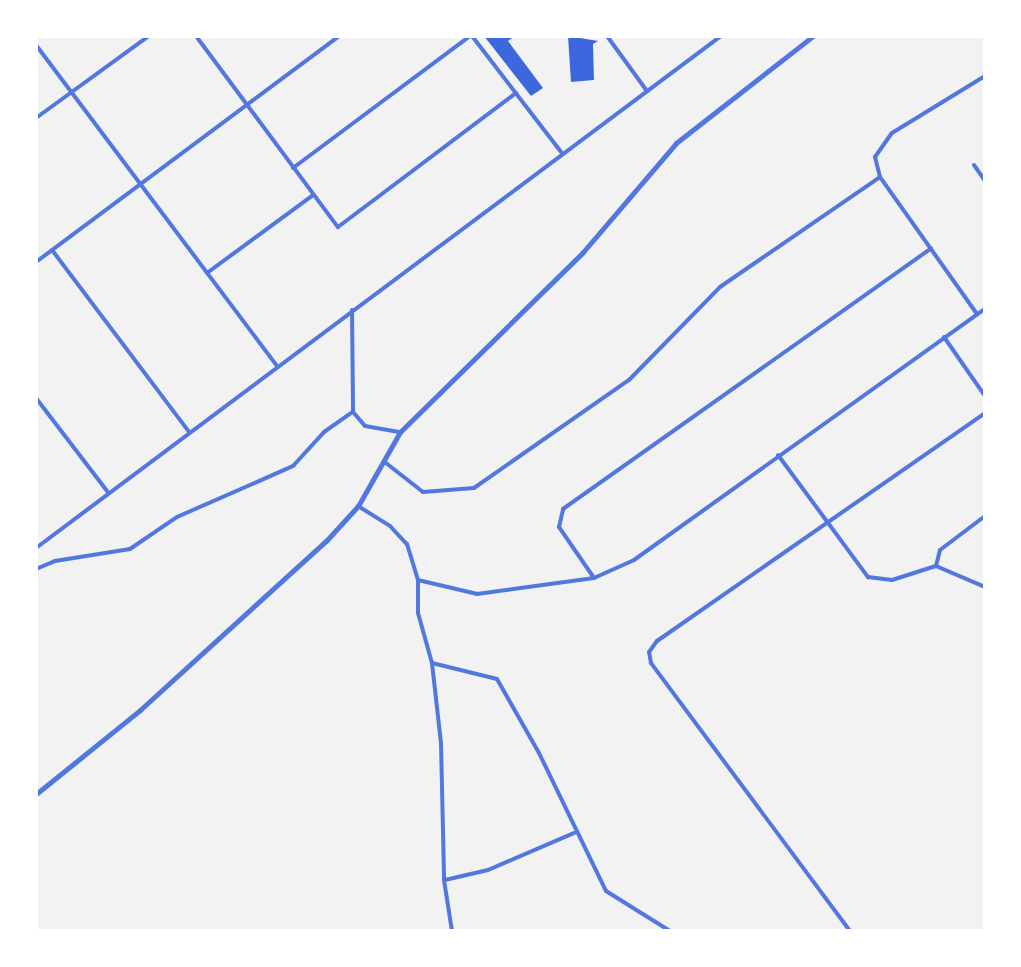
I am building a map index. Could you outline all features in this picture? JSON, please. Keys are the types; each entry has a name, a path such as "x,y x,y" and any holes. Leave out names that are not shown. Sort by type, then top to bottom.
{"street":[{"path":"36,118 149,36"},
{"path":"196,36 338,227 516,93"},
{"path":"36,262 339,36"},
{"path":"293,168 471,36 561,152"},
{"path":"607,36 647,91"},
{"path":"36,548 107,491 721,36"},
{"path":"36,794 140,710 358,506 386,463 400,432 583,252 676,143 813,36"},
{"path":"36,45 276,365"},
{"path":"977,314 880,177 876,152 892,133 985,76"},
{"path":"974,165 985,181"},
{"path":"386,463 423,492 474,488 629,380 720,287 880,177"},
{"path":"207,273 313,195"},
{"path":"594,578 559,527 563,509 931,248"},
{"path":"52,250 189,432"},
{"path":"418,580 477,594 594,578 634,560 985,309"},
{"path":"352,310 353,412 365,426 400,432"},
{"path":"944,337 985,396"},
{"path":"36,398 107,491"},
{"path":"36,569 55,561 130,549 177,517 293,466 324,432 353,412"},
{"path":"850,931 649,658 657,641 985,413"},
{"path":"778,455 874,580 901,578 936,566 985,587"},
{"path":"358,506 407,544 418,580 418,613 432,663 441,743 444,880 452,931"},
{"path":"936,566 940,550 985,516"},
{"path":"432,663 497,679 539,753 574,833 614,900 670,931"},
{"path":"444,880 488,870 574,833"}],"building":[{"path":"484,36 515,36 508,41 543,88 531,96"},
{"path":"568,36 598,41 593,44 594,80 571,82"}]}
